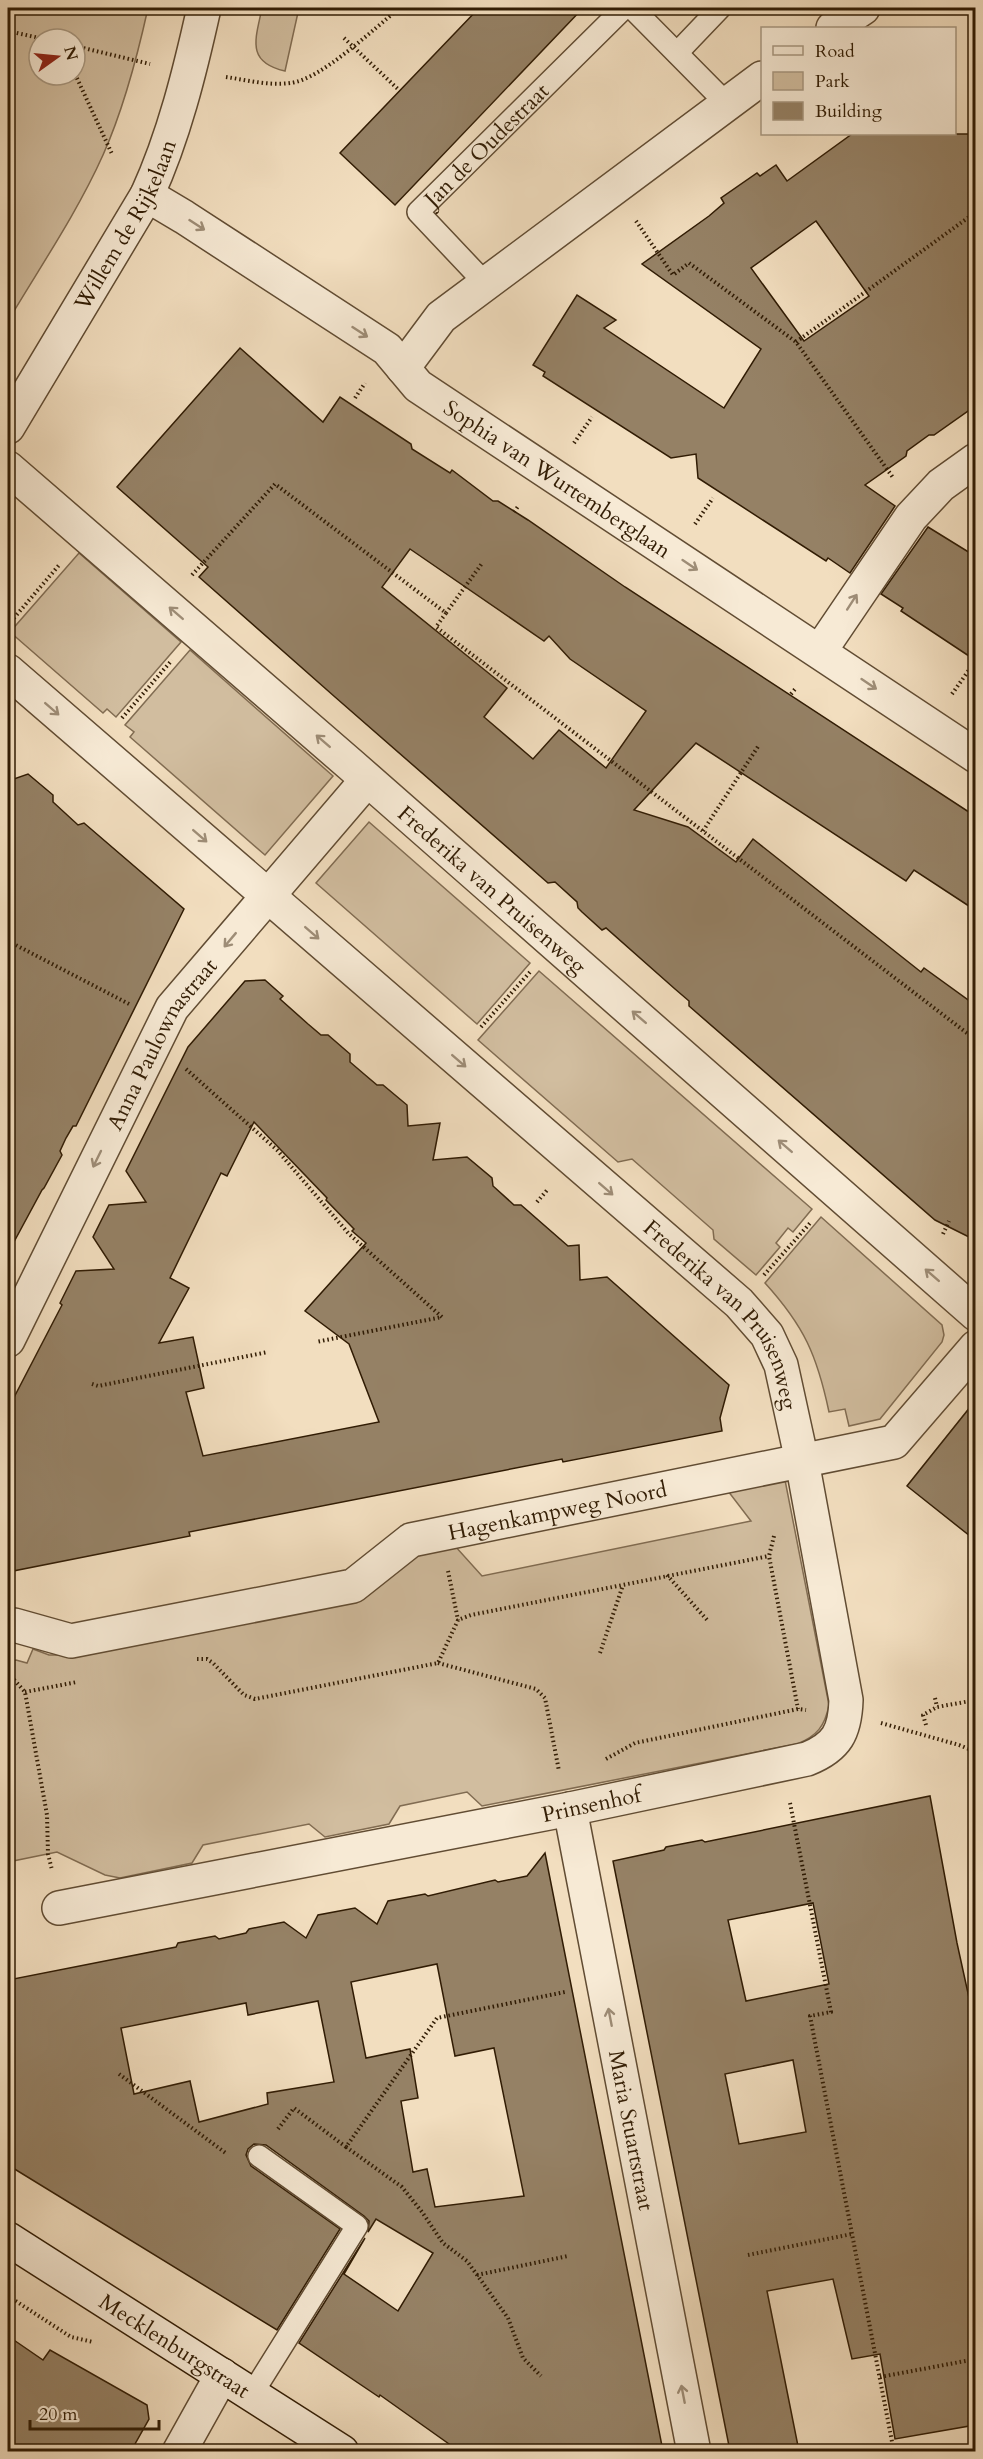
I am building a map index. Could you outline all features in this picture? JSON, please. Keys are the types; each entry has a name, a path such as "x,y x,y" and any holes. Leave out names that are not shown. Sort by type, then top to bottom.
{"street":[{"name":"Willem de Rijkelaan","path":"8,427 147,195 158,170 190,71 204,8"},
{"path":"834,27 862,8"},
{"path":"403,368 441,316 761,79"},
{"name":"Sophia van Wurtemberglaan","path":"147,195 387,349 418,386 975,756"},
{"path":"820,651 911,517 941,485 975,460"},
{"name":"Frederika van Pruisenweg","path":"8,468 975,1314"},
{"name":"Frederika van Pruisenweg","path":"8,671 739,1303 767,1335 782,1365 802,1461"},
{"name":"Anna Paulownastraat","path":"8,1340 172,1008 367,780"},
{"name":"Hagenkampweg Noord","path":"8,1626 14,1625 71,1641 353,1586 411,1540 894,1442 975,1347"},
{"name":"Prinsenhof","path":"60,1908 570,1809 807,1759 825,1752 836,1741 846,1716 844,1685 802,1461"},
{"name":"Maria Stuartstraat","path":"570,1809 694,2451"},
{"name":"Mecklenburgstraat","path":"8,2239 342,2451"},
{"path":"179,2451 222,2375"}],"lane":[{"name":"Jan de Oudestraat","path":"486,284 418,212 624,8"},
{"path":"632,8 726,103"},
{"path":"677,53 720,8"},
{"path":"252,2394 357,2226 259,2156"}],"path":[{"path":"222,77 292,84 320,71 400,8"},
{"path":"8,31 27,35"},
{"path":"344,38 400,91"},
{"path":"87,49 157,66"},
{"path":"81,87 112,154"},
{"path":"796,342 975,212"},
{"path":"634,218 673,275 689,263 796,342 898,485"},
{"path":"573,444 592,417"},
{"path":"188,580 275,484 446,613"},
{"path":"694,525 712,498"},
{"path":"514,512 519,505"},
{"path":"483,561 436,627 975,1040"},
{"path":"8,625 60,563"},
{"path":"121,719 180,651"},
{"path":"951,696 969,670"},
{"path":"791,694 796,688"},
{"path":"703,831 759,745"},
{"path":"8,941 130,1005"},
{"path":"477,1030 537,964"},
{"path":"185,1068 277,1150 349,1234 442,1317 316,1342"},
{"path":"763,1276 814,1219"},
{"path":"942,1235 949,1221"},
{"path":"92,1384 98,1386 268,1352"},
{"path":"598,1764 635,1743 798,1709 769,1556 774,1535"},
{"path":"458,1620 471,1615 769,1556"},
{"path":"438,1663 458,1620 447,1569"},
{"path":"667,1575 708,1621"},
{"path":"600,1653 623,1584"},
{"path":"189,1661 207,1659 244,1695 255,1699 438,1663 536,1689 545,1698 559,1774"},
{"path":"8,1673 25,1692 47,1815 48,1854"},
{"path":"25,1692 83,1681"},
{"path":"935,1698 936,1707"},
{"path":"926,1725 923,1715 936,1707 975,1700"},
{"path":"846,1716 928,1736 975,1752"},
{"path":"788,1797 831,2012 810,2016 894,2451"},
{"path":"346,2147 437,2018 566,1992"},
{"path":"119,2074 248,2170 294,2108 402,2187 443,2243 467,2261 508,2318 524,2358 541,2376"},
{"path":"748,2255 852,2234"},
{"path":"477,2275 568,2256"},
{"path":"880,2378 975,2358"}],"green space":[{"path":"8,8 148,8 129,83 117,119 93,177 8,321"},
{"path":"262,8 299,8 285,71 264,62 256,47"},
{"path":"79,553 181,642 116,717 107,709 103,713 10,632"},
{"path":"190,650 333,776 265,855 130,737 134,732 125,725"},
{"path":"369,822 530,963 477,1024 316,883"},
{"path":"539,971 812,1209 793,1232 788,1228 776,1243 780,1247 756,1275 714,1239 713,1230 632,1159 618,1162 478,1040"},
{"path":"821,1217 942,1325 944,1335 942,1342 880,1419 849,1426 845,1409 829,1412 814,1357 807,1342 790,1313 765,1283"},
{"path":"785,1480 829,1705 819,1729 804,1741 482,1806 467,1792 400,1806 389,1824 325,1837 309,1824 203,1845 192,1863 120,1878 105,1875 57,1852 8,1862 8,1662 16,1660 27,1663 33,1649 49,1655 72,1655 367,1596 417,1555 455,1546 482,1576 751,1521 728,1491"}],"building":[{"path":"479,8 583,8 395,205 340,153"},
{"path":"975,134 975,406 934,435 929,435 907,451 906,456 865,485 895,506 850,573 828,558 826,561 698,478 696,454 671,458 543,376 545,372 533,365 577,295 616,320 604,328 724,408 761,349 642,264 709,216 724,203 721,198 757,173 760,176 776,165 787,181 851,135","holes":["816,221 869,296 804,341 751,268"]},
{"path":"240,348 323,422 340,397 411,444 412,449 450,473 452,470 493,501 498,501 528,520 625,587 975,816 975,910 914,870 906,881 696,743 634,810 688,827 736,862 753,839 921,972 924,968 975,1005 975,1240 935,1220 689,1006 689,1001 606,928 602,930 555,882 548,883 335,697 199,577 208,567 117,487","holes":["410,549 544,641 549,636 570,659 646,711 606,768 559,730 533,759 484,717 507,688 382,587"]},
{"path":"928,527 975,556 975,660 901,611 903,608 881,594"},
{"path":"28,774 53,795 53,802 78,825 84,823 184,909 76,1126 73,1126 66,1138 60,1151 62,1155 8,1253 8,781"},
{"path":"265,980 283,996 280,999 308,1024 321,1035 328,1035 350,1054 350,1062 377,1085 383,1085 407,1105 408,1126 440,1123 433,1160 467,1157 492,1178 493,1186 514,1205 521,1205 568,1246 579,1245 580,1280 607,1277 729,1385 720,1418 722,1431 563,1462 562,1459 189,1532 190,1536 8,1572 8,1409 62,1305 60,1303 76,1271 114,1269 93,1237 109,1205 146,1202 126,1171 188,1047 245,981","holes":["254,1122 327,1198 326,1200 354,1229 352,1231 366,1243 305,1311 349,1344 379,1422 203,1456 186,1392 204,1388 193,1337 159,1343 189,1288 170,1278 221,1173 227,1176"]},
{"path":"975,1401 975,1540 907,1486"},
{"path":"930,1796 957,1943 975,2025 975,2425 895,2439 880,2354 852,2359 833,2279 767,2291 799,2451 730,2451 613,1861 664,1850 666,1847 702,1840 705,1842","holes":["813,1903 829,1984 746,2001 728,1920","793,2060 806,2132 739,2144 725,2074"]},
{"path":"545,1853 663,2451 459,2451 380,2395 379,2397 299,2343 365,2238 344,2274 398,2311 433,2253 376,2219 368,2232 369,2221 364,2216 266,2145 254,2144 248,2149 246,2155 251,2166 340,2229 277,2330 8,2165 8,1980 176,1947 178,1943 215,1936 219,1939 246,1933 249,1929 284,1922 306,1938 318,1915 355,1908 377,1924 388,1901 425,1894 428,1896 495,1880 498,1882 527,1876","holes":["437,1964 455,2056 494,2048 524,2196 435,2207 427,2169 413,2172 401,2101 418,2098 410,2049 366,2058 351,1982","318,2001 334,2082 267,2093 268,2104 199,2122 190,2081 134,2094 121,2028 246,2003 248,2015"]},
{"path":"8,2336 43,2360 50,2350 147,2405 149,2419 131,2451 8,2451"}]}
